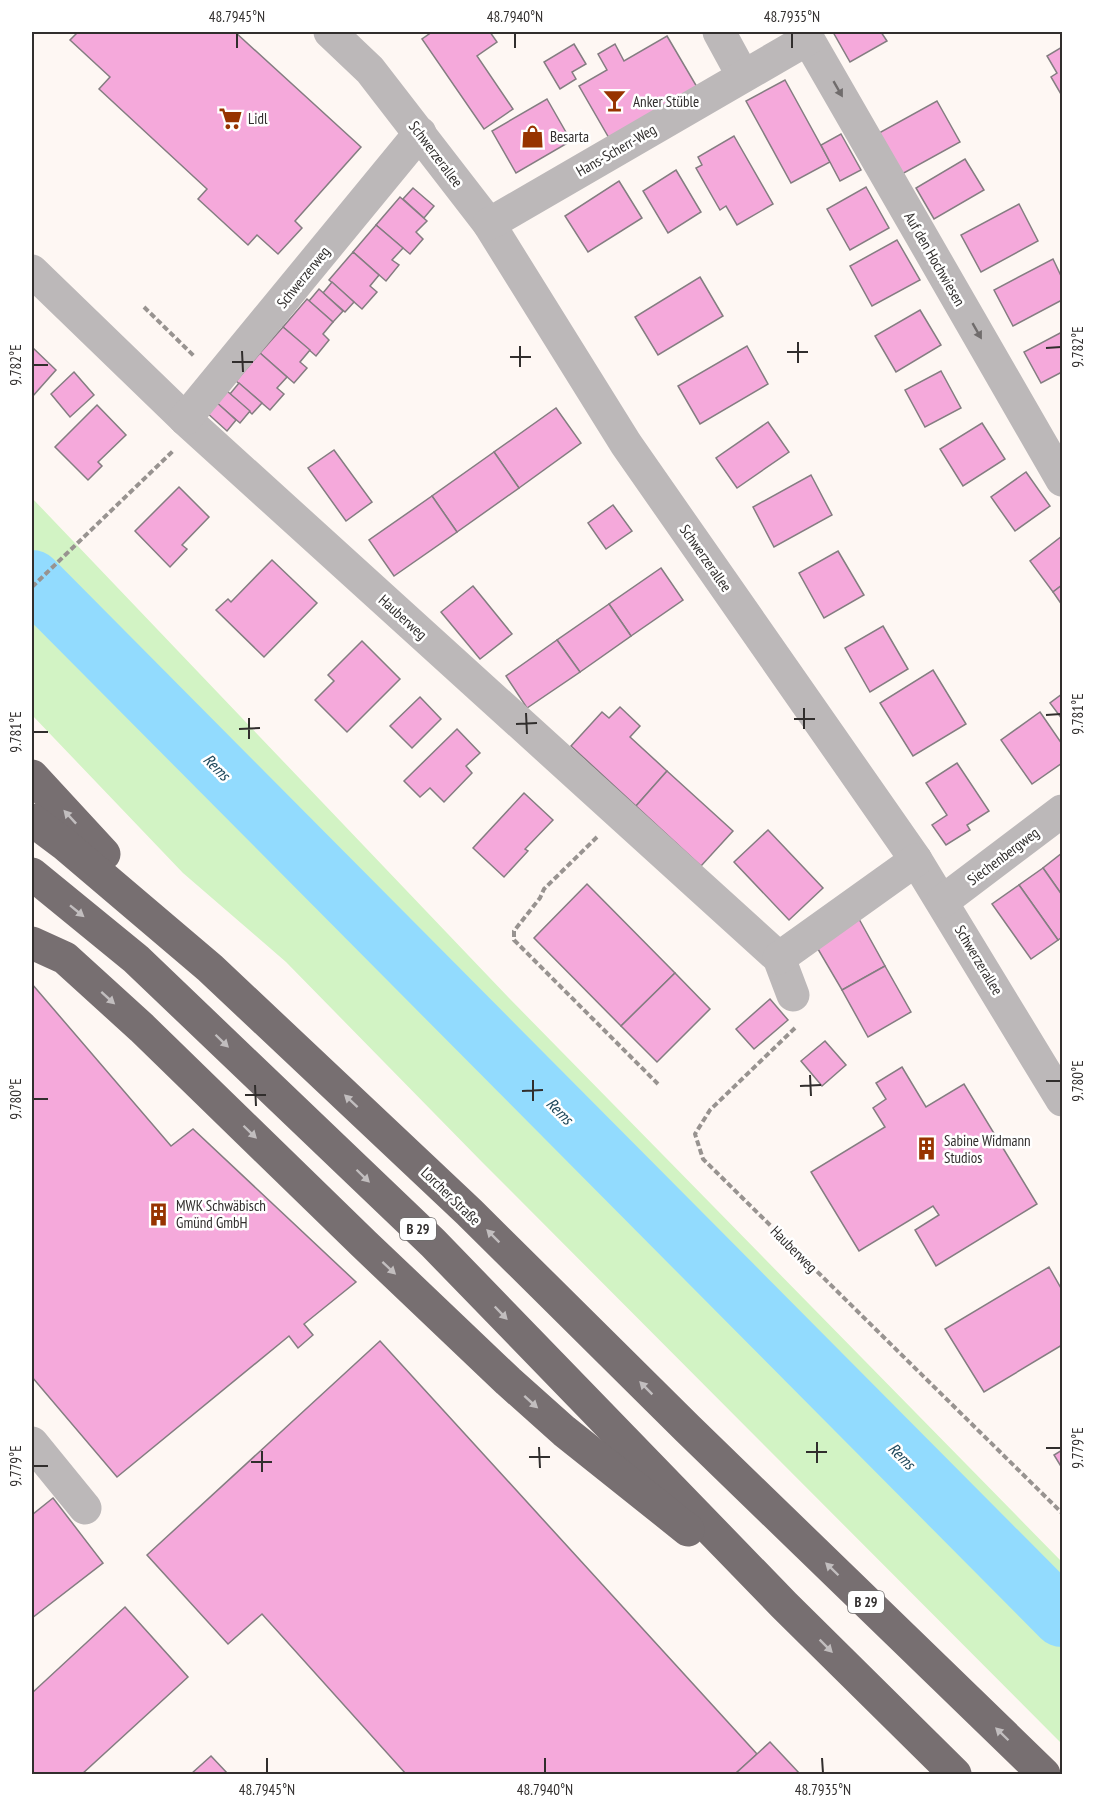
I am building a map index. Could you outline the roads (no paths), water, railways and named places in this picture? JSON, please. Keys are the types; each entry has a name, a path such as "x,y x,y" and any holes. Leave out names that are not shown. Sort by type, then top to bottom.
{"highway":[{"path":"32,776 210,968"},
{"name":"B 29","path":"32,820 64,844 210,968"},
{"name":"B 29","path":"32,874 136,959 433,1243 784,1605 955,1774"},
{"path":"32,944 65,958 142,1028 364,1244 564,1431 784,1605"},
{"name":"Lorcher Straße","path":"210,968 469,1212 688,1429 1044,1774"}],"street":[{"name":"Schwerzerallee","path":"330,32 370,70 489,224 626,444 943,901 1062,1100"},
{"path":"719,32 744,76"},
{"name":"Hans-Scherr-Weg","path":"489,224 744,76 806,35"},
{"name":"Auf den Hochwiesen","path":"806,35 1062,480"},
{"name":"Schwerzerweg","path":"185,419 420,133"},
{"name":"Hauberweg","path":"32,271 185,419 779,958 793,995"},
{"name":"Siechenbergweg","path":"943,901 1062,812"},
{"path":"779,958 916,860"},
{"path":"32,1443 85,1508"}],"waterway":[{"name":"Rems","path":"32,580 1062,1617"}],"place":[{"name":"Anker Stüble","path":"615,101"},
{"name":"Lidl","path":"230,118"},
{"name":"Besarta","path":"532,136"},
{"name":"Sabine Widmann Studios","path":"926,1149"},
{"name":"MWK Schwäbisch Gmünd GmbH","path":"158,1214"}]}
